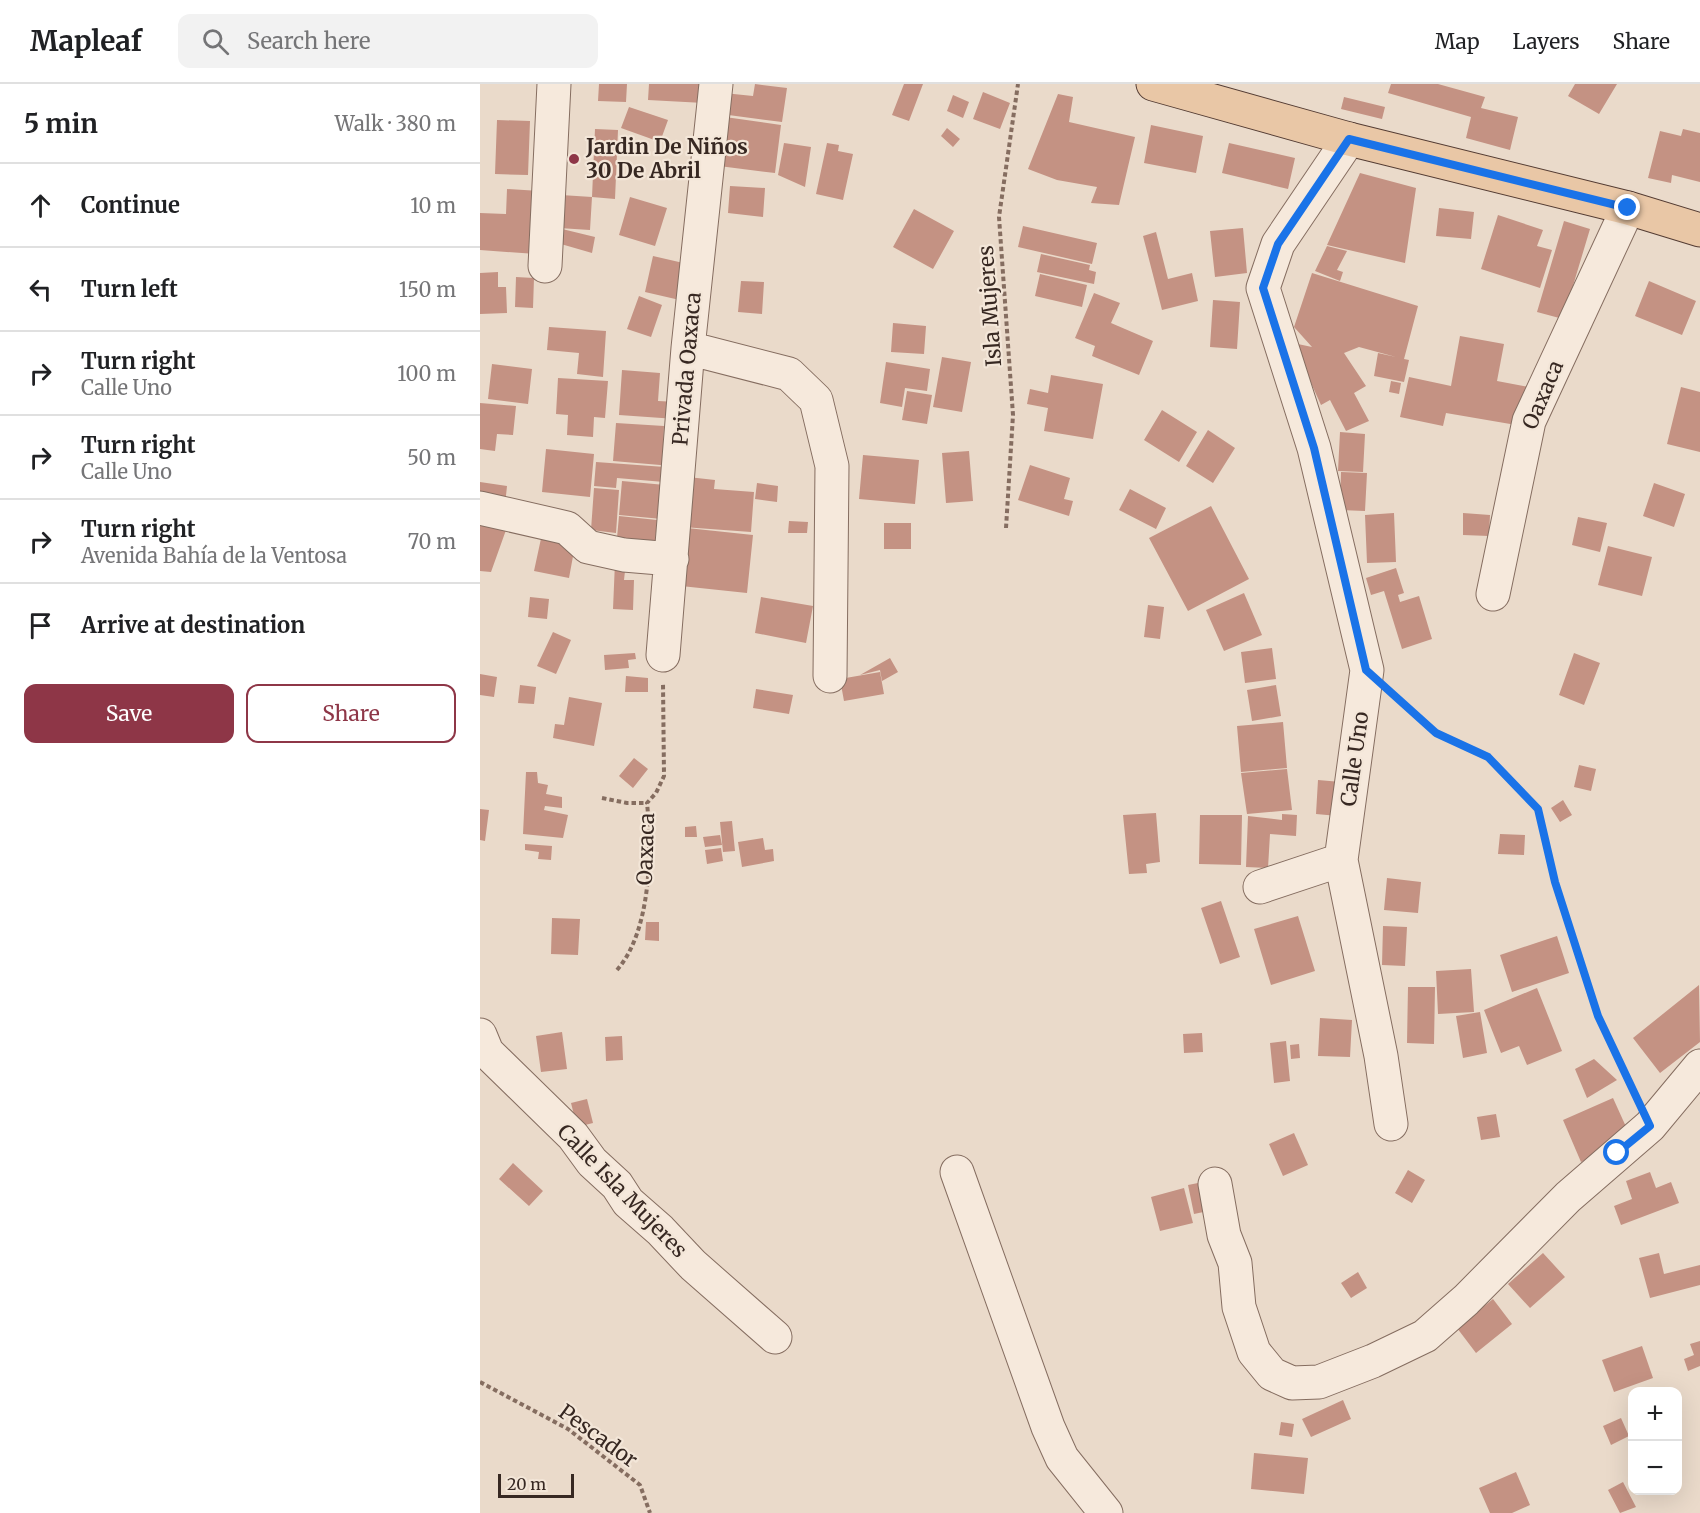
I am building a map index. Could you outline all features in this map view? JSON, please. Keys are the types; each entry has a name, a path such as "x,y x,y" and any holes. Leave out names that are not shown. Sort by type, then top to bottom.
{"main road":[{"path":"1153,84 1228,94 1349,139 1628,208 1700,230"}],"street":[{"path":"545,266 554,84"},
{"name":"Privada Oaxaca","path":"663,655 688,348 717,84"},
{"name":"Calle Uno","path":"1349,139 1278,244 1263,288 1314,448 1366,670 1341,860 1381,1056 1391,1124"},
{"name":"Oaxaca","path":"1493,594 1529,421 1628,208"},
{"path":"688,348 789,374 816,400 832,466 830,676"},
{"path":"480,508 567,528 588,548 624,555 672,559"},
{"path":"1260,887 1341,860"},
{"name":"Calle Isla Mujeres","path":"480,1035 487,1052 573,1136 592,1162 616,1185 628,1202 660,1230 693,1265 775,1336"},
{"path":"1215,1184 1224,1235 1235,1263 1239,1307 1254,1352 1272,1374 1292,1383 1320,1382 1373,1361 1425,1336 1466,1300 1568,1197 1650,1126 1700,1066"},
{"path":"957,1172 1048,1427 1062,1458 1106,1513"}],"path":[{"name":"Isla Mujeres","path":"1006,528 1013,415 999,218 1018,84"},
{"name":"Oaxaca","path":"617,969 630,956 640,928 650,833 647,803 656,793 664,776 663,655"},
{"path":"1366,670 1436,733 1488,757 1538,809 1555,882 1598,1016 1650,1126"},
{"path":"602,798 627,803 647,803"},
{"name":"Pescador","path":"480,1382 568,1429 640,1485 650,1513"}],"building":[{"path":"599,84 627,84 626,102 598,101"},
{"path":"649,84 705,84 704,103 648,100"},
{"path":"755,84 787,88 782,122 721,114 724,93 753,96"},
{"path":"904,84 923,84 909,121 892,115"},
{"path":"1391,84 1438,84 1485,97 1481,108 1518,117 1510,150 1466,138 1471,117 1388,93"},
{"path":"1575,84 1617,84 1599,114 1568,96"},
{"path":"983,92 1010,103 1000,129 973,119"},
{"path":"1058,94 1073,97 1069,122 1135,137 1119,205 1091,203 1097,187 1057,180 1028,169"},
{"path":"953,95 969,102 963,118 947,111"},
{"path":"1344,97 1385,107 1382,119 1341,109"},
{"path":"629,107 668,120 660,142 621,128"},
{"path":"725,117 781,125 775,173 719,166"},
{"path":"497,120 530,121 528,175 495,174"},
{"path":"1151,125 1203,136 1196,173 1144,163"},
{"path":"947,128 960,139 953,147 941,136"},
{"path":"595,129 618,130 615,199 592,197"},
{"path":"1683,129 1700,133 1700,182 1672,175 1671,183 1648,178 1660,131 1681,136"},
{"path":"784,143 811,147 805,187 778,175"},
{"path":"827,143 839,145 838,151 853,154 843,200 816,194"},
{"path":"1229,143 1295,158 1288,189 1222,173"},
{"path":"1360,173 1416,188 1405,263 1327,245"},
{"path":"730,186 765,188 763,217 728,213"},
{"path":"507,189 540,191 536,254 480,250 480,213 506,214"},
{"path":"561,195 592,197 590,230 559,228"},
{"path":"630,197 667,208 655,246 619,235"},
{"path":"1439,208 1474,212 1471,239 1436,236"},
{"path":"914,209 954,231 933,269 893,247"},
{"path":"1498,215 1543,230 1537,246 1552,250 1540,288 1481,269"},
{"path":"1564,221 1590,229 1563,319 1537,312"},
{"path":"1023,226 1097,243 1092,264 1018,247"},
{"path":"558,228 595,237 592,253 554,242"},
{"path":"1243,228 1247,273 1215,277 1210,231"},
{"path":"1156,232 1168,279 1192,273 1198,301 1162,310 1143,236"},
{"path":"1327,246 1347,251 1337,270 1343,272 1340,281 1315,271"},
{"path":"1041,254 1090,265 1089,270 1096,272 1094,284 1037,272"},
{"path":"653,256 692,265 684,301 645,292"},
{"path":"498,272 498,287 506,287 507,313 480,314 480,273"},
{"path":"1312,273 1418,306 1404,359 1409,360 1404,382 1374,376 1378,353 1396,357 1359,347 1344,353 1366,386 1354,393 1369,421 1346,431 1330,400 1321,405 1293,343 1312,347 1294,327"},
{"path":"1040,274 1087,285 1082,307 1035,296"},
{"path":"516,277 534,278 533,308 515,307"},
{"path":"741,281 764,282 762,314 738,312"},
{"path":"1649,281 1696,301 1682,335 1635,316"},
{"path":"1094,293 1120,303 1111,323 1153,341 1139,375 1092,356 1095,346 1075,338"},
{"path":"639,296 662,305 651,337 627,329"},
{"path":"1213,300 1240,302 1237,349 1210,347"},
{"path":"893,323 926,326 924,354 891,352"},
{"path":"549,327 606,331 603,377 577,374 579,353 547,350"},
{"path":"1460,336 1504,344 1497,381 1529,387 1522,426 1446,413 1443,426 1400,417 1409,377 1451,386"},
{"path":"942,357 971,362 962,412 933,407"},
{"path":"886,362 930,369 927,391 905,388 902,407 880,403"},
{"path":"492,364 532,369 528,404 488,399"},
{"path":"622,370 660,373 658,401 677,402 676,419 619,415"},
{"path":"1051,375 1103,384 1093,439 1044,431 1048,408 1027,404 1030,389 1048,393"},
{"path":"558,378 608,381 605,418 594,417 593,437 567,435 568,415 556,414"},
{"path":"1391,381 1401,383 1399,394 1389,392"},
{"path":"1681,387 1700,392 1700,452 1667,444"},
{"path":"907,391 932,395 927,424 902,420"},
{"path":"480,403 516,406 513,435 497,434 495,451 480,449"},
{"path":"1162,410 1197,432 1179,462 1144,440"},
{"path":"616,423 664,426 663,449 673,450 672,466 613,461"},
{"path":"1208,430 1235,448 1213,483 1186,466"},
{"path":"1340,432 1365,434 1363,472 1338,471"},
{"path":"546,449 594,454 590,497 542,492"},
{"path":"969,451 973,501 946,503 942,453"},
{"path":"863,455 919,460 915,504 859,499"},
{"path":"596,462 665,467 664,482 617,478 616,488 594,486"},
{"path":"1030,465 1070,478 1064,499 1073,501 1069,516 1018,500"},
{"path":"1341,472 1367,473 1365,511 1340,510"},
{"path":"688,477 715,480 714,489 754,492 751,532 683,527"},
{"path":"622,481 665,485 662,519 619,515"},
{"path":"480,482 507,486 505,505 480,501"},
{"path":"757,483 778,486 777,502 755,499"},
{"path":"1654,483 1685,494 1674,527 1643,516"},
{"path":"594,488 619,490 616,533 591,530"},
{"path":"1130,489 1166,508 1156,529 1119,510"},
{"path":"1211,506 1249,579 1188,611 1149,538"},
{"path":"1394,513 1396,562 1367,563 1365,515"},
{"path":"1463,513 1490,515 1489,536 1463,535"},
{"path":"619,516 657,520 655,542 617,538"},
{"path":"1578,517 1607,523 1600,552 1572,545"},
{"path":"480,518 506,530 491,572 480,571"},
{"path":"789,521 808,522 807,533 788,533"},
{"path":"884,523 911,523 911,549 884,549"},
{"path":"687,528 753,535 747,593 681,586"},
{"path":"542,534 576,540 569,578 534,571"},
{"path":"1608,546 1652,557 1642,596 1598,585"},
{"path":"615,562 625,571 624,580 634,580 633,610 613,609"},
{"path":"1396,568 1404,593 1398,595 1400,602 1419,596 1432,639 1402,649 1384,591 1371,595 1366,578"},
{"path":"1244,593 1262,635 1224,651 1206,610"},
{"path":"530,597 549,599 547,619 528,617"},
{"path":"761,597 813,606 806,643 755,633"},
{"path":"1148,605 1164,607 1160,639 1144,637"},
{"path":"553,632 571,640 556,674 537,666"},
{"path":"1272,648 1276,679 1245,683 1241,652"},
{"path":"635,653 636,659 628,660 629,668 605,670 604,655"},
{"path":"1574,653 1600,663 1584,705 1559,695"},
{"path":"890,658 898,672 882,681 880,670 860,675"},
{"path":"880,672 884,694 844,701 840,679"},
{"path":"480,674 497,677 494,697 480,695"},
{"path":"626,676 648,678 648,692 625,692"},
{"path":"520,685 536,687 534,704 518,703"},
{"path":"1276,685 1281,716 1252,721 1247,690"},
{"path":"756,689 793,695 789,714 753,708"},
{"path":"569,697 602,703 594,746 553,738 555,724 564,725"},
{"path":"1283,722 1287,768 1241,772 1237,726"},
{"path":"634,758 648,769 633,788 619,776"},
{"path":"1579,765 1596,769 1591,791 1574,787"},
{"path":"1287,769 1292,810 1247,814 1241,773"},
{"path":"526,772 537,772 538,783 548,785 546,794 562,797 562,808 545,806 544,810 568,815 563,838 523,834"},
{"path":"1318,780 1341,782 1338,816 1316,814"},
{"path":"1563,800 1572,815 1560,822 1551,808"},
{"path":"480,809 489,810 485,841 480,840"},
{"path":"1156,813 1160,862 1146,864 1147,873 1129,874 1123,815"},
{"path":"1282,814 1297,815 1296,836 1270,834 1268,868 1246,867 1248,816 1282,820"},
{"path":"1200,815 1242,815 1241,865 1199,864"},
{"path":"732,821 735,851 723,852 720,822"},
{"path":"696,826 697,837 685,837 685,827"},
{"path":"1500,834 1525,835 1524,855 1498,854"},
{"path":"720,835 722,845 705,847 703,837"},
{"path":"763,838 765,850 773,849 774,861 742,867 738,842"},
{"path":"525,844 552,846 551,860 538,859 539,852 525,850"},
{"path":"721,848 723,861 707,864 705,850"},
{"path":"1387,878 1421,882 1418,913 1384,910"},
{"path":"1221,901 1240,957 1220,964 1201,908"},
{"path":"1298,916 1315,971 1271,985 1254,929"},
{"path":"552,918 580,919 578,955 551,954"},
{"path":"646,922 659,922 659,941 645,940"},
{"path":"1383,926 1407,927 1405,966 1382,965"},
{"path":"1557,936 1569,973 1512,992 1500,955"},
{"path":"1471,969 1474,1012 1438,1014 1436,971"},
{"path":"1699,985 1700,1042 1660,1073 1633,1038"},
{"path":"1408,987 1435,987 1434,1044 1407,1043"},
{"path":"1537,988 1562,1051 1527,1065 1519,1046 1501,1053 1484,1010"},
{"path":"1480,1012 1487,1053 1463,1058 1456,1016"},
{"path":"1320,1018 1352,1020 1350,1057 1318,1056"},
{"path":"562,1032 567,1069 541,1072 536,1036"},
{"path":"1202,1033 1203,1052 1184,1053 1183,1034"},
{"path":"622,1036 623,1060 606,1061 605,1037"},
{"path":"1286,1041 1290,1081 1274,1083 1270,1043"},
{"path":"1299,1044 1300,1058 1291,1059 1290,1045"},
{"path":"1594,1059 1617,1080 1587,1098 1575,1069"},
{"path":"1613,1098 1632,1140 1581,1162 1563,1120"},
{"path":"587,1099 593,1123 577,1127 571,1103"},
{"path":"1496,1114 1500,1137 1481,1140 1477,1117"},
{"path":"1294,1133 1308,1165 1283,1176 1269,1144"},
{"path":"513,1163 543,1191 529,1206 499,1179"},
{"path":"1408,1170 1425,1180 1412,1203 1395,1193"},
{"path":"1650,1172 1656,1188 1671,1182 1679,1203 1621,1225 1614,1206 1632,1199 1626,1181"},
{"path":"1208,1181 1213,1210 1194,1214 1188,1185"},
{"path":"1184,1188 1193,1223 1160,1231 1151,1197"},
{"path":"1543,1253 1565,1277 1530,1308 1508,1284"},
{"path":"1659,1253 1664,1274 1700,1265 1700,1285 1650,1298 1639,1258"},
{"path":"1358,1272 1367,1288 1351,1298 1341,1283"},
{"path":"1493,1299 1512,1324 1476,1353 1457,1328"},
{"path":"1700,1341 1700,1366 1688,1371 1684,1359 1694,1355 1690,1344"},
{"path":"1642,1346 1653,1378 1614,1392 1602,1360"},
{"path":"1343,1400 1351,1419 1311,1437 1302,1419"},
{"path":"1621,1418 1628,1436 1611,1445 1603,1426"},
{"path":"1281,1422 1294,1424 1292,1437 1279,1435"},
{"path":"1254,1453 1308,1458 1304,1494 1251,1489"},
{"path":"1516,1472 1530,1505 1512,1513 1490,1513 1479,1488"},
{"path":"1623,1482 1636,1507 1620,1513 1608,1490"}],"place":[{"name":"Jardin De Niños 30 De Abril","path":"574,159"}],"route":[{"path":"1617,1153 1650,1126 1598,1016 1555,882 1538,809 1488,757 1436,733 1366,670 1314,448 1281,351 1263,288 1278,244 1349,139 1628,208"}]}
